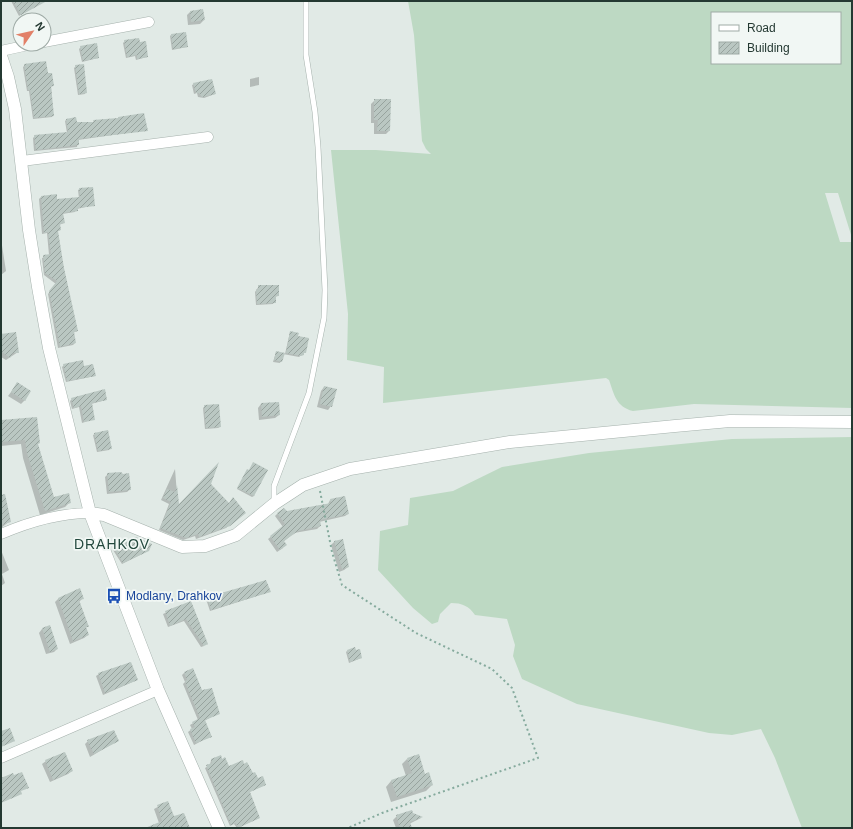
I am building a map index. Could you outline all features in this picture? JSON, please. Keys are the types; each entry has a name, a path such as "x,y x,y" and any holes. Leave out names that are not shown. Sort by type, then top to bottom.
{"street":[{"path":"52,40 149,22"},
{"path":"1,51 12,49"},
{"path":"1,56 8,77 15,109 29,230 45,325 90,513 158,690 219,828"},
{"path":"22,161 208,137"},
{"path":"1,534 45,519 75,513 90,513 104,515 173,544 194,548 217,543 236,535 292,491 350,468 510,442 730,422 852,422"},
{"path":"1,758 158,690"}],"lane":[{"path":"274,504 274,486 309,393 324,318 325,290 318,147 315,112 306,55 306,1"}],"path":[{"path":"318,480 332,552 342,585 416,632 492,669 512,688 538,758 382,813 348,828"}],"green space":[{"path":"408,1 852,1 852,238 838,193 825,193 840,242 852,242 852,408 694,404 633,411 627,409 619,403 614,395 609,380 606,378 383,403 384,367 347,360 348,314 331,150 376,150 431,154 426,149 422,141 414,35"},
{"path":"852,437 852,828 802,828 775,758 761,729 732,735 709,733 577,704 522,679 513,656 515,645 507,619 475,615 465,606 451,603 440,614 438,622 432,624 413,608 378,570 380,531 408,525 410,498 453,491 502,467 589,453 732,439"}],"building":[{"path":"13,1 47,1 27,12 19,12"},
{"path":"203,9 205,20 191,22 190,11"},
{"path":"186,32 188,47 173,49 171,34"},
{"path":"139,38 140,42 146,41 148,57 137,59 137,55 127,57 124,40"},
{"path":"97,43 99,58 83,61 80,46"},
{"path":"46,61 48,73 52,73 54,86 51,86 54,116 34,118 24,64"},
{"path":"84,64 87,93 79,94 75,65"},
{"path":"212,79 216,94 202,97 199,93 196,93 193,83"},
{"path":"374,99 391,99 390,131 377,131 378,120 374,120"},
{"path":"144,113 148,131 79,139 79,145 36,150 34,135 68,132 66,119 76,117 77,122 94,122 93,120 118,118"},
{"path":"93,187 95,206 78,208 78,211 63,213 65,223 60,224 61,230 58,231 64,268 78,331 74,332 76,343 60,347 49,291 57,281 45,273 43,255 51,254 48,232 44,233 41,196 57,194 57,199 80,197 79,188"},
{"path":"258,285 279,285 279,296 276,296 276,303 257,304 256,290 258,289"},
{"path":"290,331 299,333 298,336 309,338 306,353 304,353 304,355 301,356 286,353"},
{"path":"16,332 19,353 13,353 10,358 1,351 1,334"},
{"path":"276,351 285,353 282,362 274,360"},
{"path":"83,360 84,366 93,364 96,376 67,381 63,364"},
{"path":"17,382 31,391 25,401 11,392"},
{"path":"324,386 337,389 332,407 320,404"},
{"path":"105,389 107,400 92,403 95,420 84,422 81,406 74,408 71,398"},
{"path":"279,402 280,415 262,417 261,403"},
{"path":"219,404 221,427 206,428 204,405"},
{"path":"37,417 40,443 38,444 54,497 69,493 71,503 45,511 27,453 25,440 1,442 1,420"},
{"path":"108,430 112,449 98,451 94,433"},
{"path":"219,462 211,484 229,503 233,497 246,513 230,526 199,537 198,534 186,538 160,528 171,502 163,498 167,489 175,492 177,485 179,504"},
{"path":"253,462 268,470 254,496 237,488 247,469 249,470"},
{"path":"121,472 123,474 129,473 131,490 109,492 107,473"},
{"path":"5,494 11,522 1,525 1,495"},
{"path":"345,496 349,514 320,520 321,526 298,531 284,541 287,545 280,550 270,536 285,524 277,513 284,508 287,511 331,503 330,499"},
{"path":"136,537 152,544 149,551 123,563 114,548"},
{"path":"343,539 349,567 342,569 334,541"},
{"path":"266,580 271,592 211,610 207,597"},
{"path":"80,588 84,599 79,600 89,627 86,627 89,635 73,641 58,598"},
{"path":"191,601 208,644 204,646 186,619 170,626 165,611"},
{"path":"50,625 58,649 50,652 42,628"},
{"path":"355,647 356,650 360,649 362,658 350,662 347,650"},
{"path":"131,662 138,680 105,693 98,673"},
{"path":"193,668 202,690 212,688 220,714 205,720 212,737 196,743 190,729 195,727 192,722 200,718 187,687 185,681 187,680 184,672"},
{"path":"10,728 15,741 1,747 1,731"},
{"path":"114,730 119,741 94,754 87,740"},
{"path":"65,752 73,771 53,780 45,760"},
{"path":"419,754 425,774 429,772 433,785 397,797 391,780 412,773 407,758"},
{"path":"221,755 222,759 225,757 229,766 243,760 244,764 247,762 253,773 255,772 258,778 263,776 266,785 250,792 260,818 238,828 236,823 231,825 206,765 212,763 211,759"},
{"path":"22,772 29,788 21,791 22,794 1,803 1,778 13,773 14,775"},
{"path":"168,801 174,816 184,813 190,828 145,828 162,821 157,805"},
{"path":"412,810 413,813 423,817 410,822 412,828 400,828 396,815"}],"place":[{"name":"Modlany, Drahkov","path":"114,596"}],"district":[{"name":"DRAHKOV","path":"112,544"}]}
